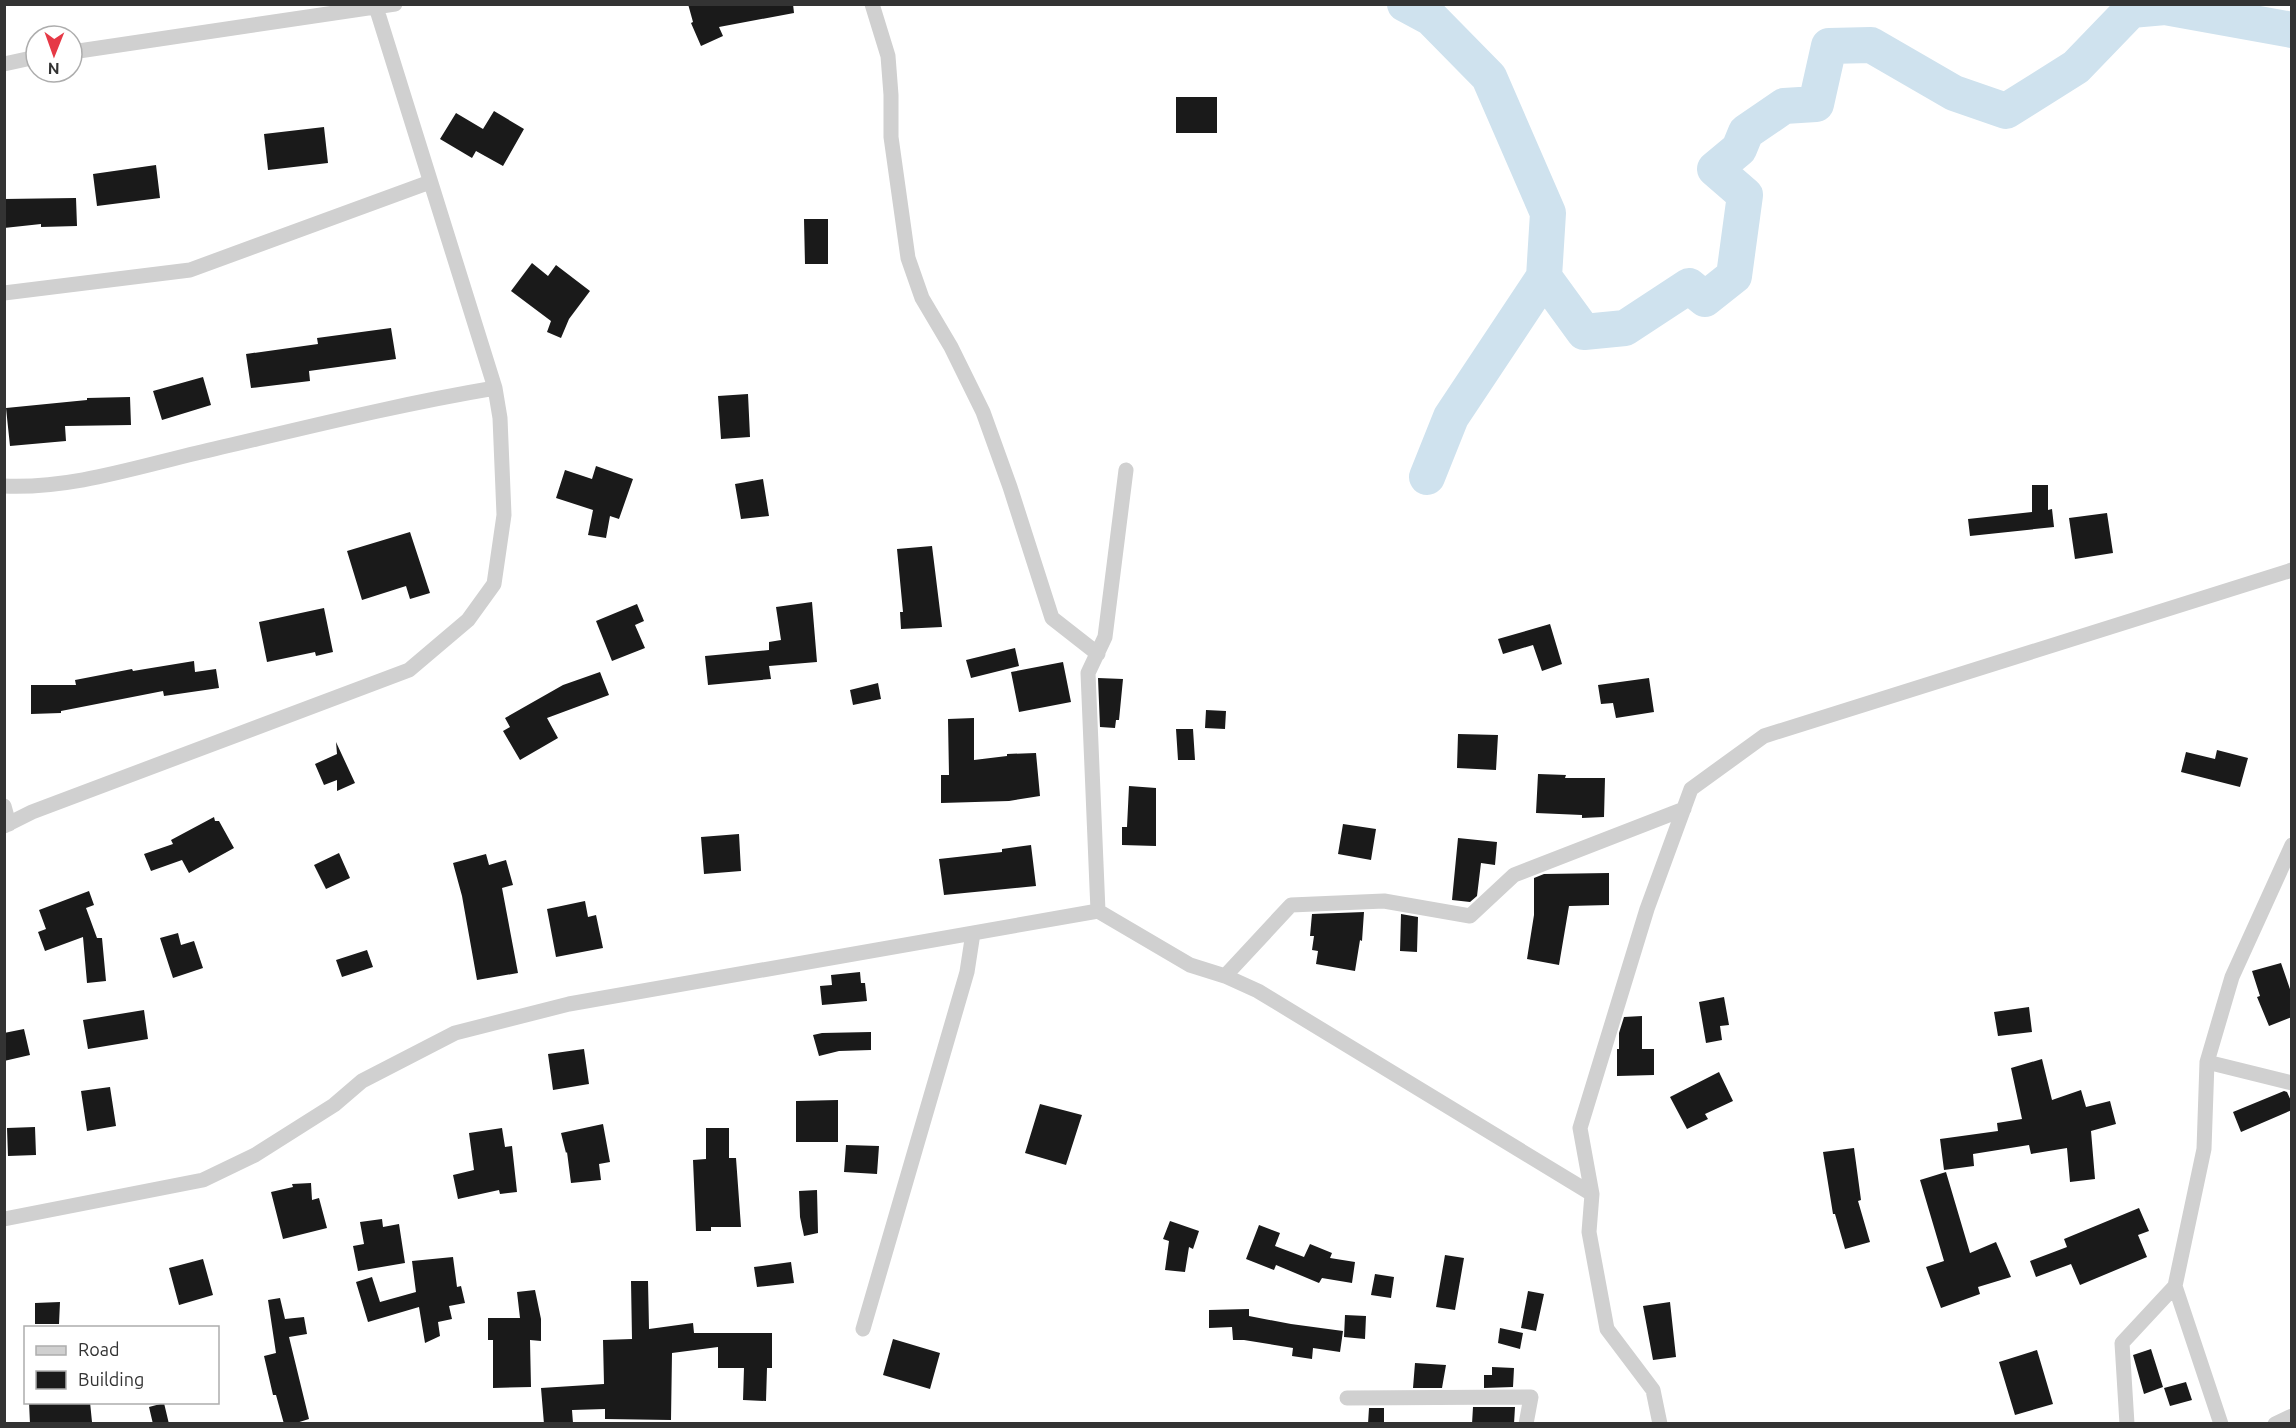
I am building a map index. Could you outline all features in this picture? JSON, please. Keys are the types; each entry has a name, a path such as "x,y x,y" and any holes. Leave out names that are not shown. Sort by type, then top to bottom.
{"street":[{"path":"84,50 395,4"},
{"path":"872,4 888,56 892,148 908,258 922,298 951,347 983,412 1052,618 1098,654"},
{"path":"4,806 7,825 32,812 409,670 468,620 494,584 504,514 501,418 495,388 376,7"},
{"path":"4,64 24,60"},
{"path":"4,293 190,270 430,182"},
{"path":"4,486 28,487 90,478 417,401 495,388"},
{"path":"1098,911 1088,673 1105,637 1126,470"},
{"path":"1660,1424 1653,1390 1607,1329 1589,1232 1592,1194 1580,1128 1647,909 1691,789 1764,736 2292,570"},
{"path":"1225,976 1291,905 1384,901 1470,916 1514,874 1684,809"},
{"path":"2221,1424 2175,1286 2204,1149 2207,1062 2232,977 2292,845"},
{"path":"4,1219 203,1180 265,1149 334,1105 362,1081 455,1033 569,1004 1098,911 1190,965 1225,976 1258,991 1592,1194"},
{"path":"863,1329 967,972 972,933"},
{"path":"2207,1062 2292,1083"},
{"path":"2127,1424 2122,1343 2175,1286"},
{"path":"1347,1398 1531,1397 1526,1424"},
{"path":"2275,1424 2292,1416"}],"building":[{"path":"688,4 793,4 794,13 719,27 723,36 701,46 691,23 693,22"},
{"path":"1176,97 1217,97 1217,133 1176,133"},
{"path":"494,111 524,129 503,166 476,151 472,158 440,139 456,113 483,129"},
{"path":"324,127 328,163 268,170 264,134"},
{"path":"156,165 160,198 97,206 93,174"},
{"path":"76,198 77,226 41,227 41,224 4,228 4,199"},
{"path":"804,219 828,219 828,264 805,264"},
{"path":"532,263 548,276 556,265 590,291 569,319 561,338 547,332 551,321 511,291"},
{"path":"391,328 396,359 309,371 310,381 251,388 246,354 318,344 317,338"},
{"path":"203,377 211,405 162,420 153,391"},
{"path":"748,394 750,437 721,439 718,396"},
{"path":"130,397 131,425 65,426 66,441 10,446 6,408 87,400 87,398"},
{"path":"596,466 633,479 619,519 610,516 606,538 588,535 593,510 556,498 565,470 592,479"},
{"path":"763,479 769,516 741,519 735,484"},
{"path":"2032,485 2048,485 2048,510 2052,509 2054,527 1970,536 1968,519 2032,512"},
{"path":"2107,513 2113,553 2075,559 2069,518"},
{"path":"410,532 430,593 410,599 406,586 362,600 347,551"},
{"path":"932,546 942,627 901,629 900,612 903,612 897,549"},
{"path":"812,602 817,662 769,666 771,679 708,685 705,656 769,650 769,642 781,640 776,607"},
{"path":"637,604 644,621 635,625 645,648 612,661 596,621"},
{"path":"324,608 333,652 316,656 315,652 267,662 259,622"},
{"path":"1550,624 1562,664 1542,671 1533,645 1503,654 1498,639"},
{"path":"1015,648 1019,666 971,678 966,660"},
{"path":"194,661 195,672 216,669 219,688 164,696 163,691 61,711 61,713 31,714 31,685 76,685 75,680 132,669 133,671"},
{"path":"1063,662 1071,702 1019,712 1011,672"},
{"path":"600,672 609,695 547,718 558,738 520,760 503,731 510,727 505,718 563,685"},
{"path":"1098,678 1123,679 1119,720 1116,720 1115,728 1100,727"},
{"path":"1649,678 1654,712 1616,718 1613,703 1601,704 1598,685"},
{"path":"878,683 881,699 853,705 850,690"},
{"path":"1206,710 1226,711 1225,729 1205,728"},
{"path":"974,718 974,760 1007,756 1007,754 1036,753 1040,796 1009,801 941,803 941,775 949,775 948,719"},
{"path":"1176,729 1193,729 1195,760 1178,760"},
{"path":"1458,734 1498,735 1496,770 1457,768"},
{"path":"336,742 355,783 337,791 337,780 324,785 315,764 337,754"},
{"path":"2217,750 2248,758 2240,787 2181,772 2186,752 2215,759"},
{"path":"1538,774 1566,775 1565,778 1605,778 1604,817 1582,818 1582,815 1536,813"},
{"path":"1129,786 1156,788 1156,846 1122,845 1122,827 1127,827"},
{"path":"214,817 215,821 219,821 234,848 189,873 182,860 151,871 144,854 173,844 171,840"},
{"path":"1343,824 1376,829 1371,860 1338,854"},
{"path":"739,834 741,871 704,874 701,837"},
{"path":"1458,838 1497,842 1495,865 1481,863 1477,896 1470,902 1452,900"},
{"path":"1031,845 1036,886 944,895 939,859 1002,852 1002,849"},
{"path":"339,853 350,878 326,889 314,865"},
{"path":"486,854 489,865 506,860 513,885 502,888 518,973 477,980 462,896 453,863"},
{"path":"1609,873 1609,905 1569,906 1559,965 1527,959 1534,915 1534,878 1544,874"},
{"path":"89,891 94,905 86,908 97,938 102,938 106,981 87,983 83,937 45,951 38,932 46,929 39,910"},
{"path":"585,901 588,917 596,915 603,948 556,957 547,909"},
{"path":"1364,912 1362,941 1360,940 1355,971 1316,964 1318,951 1312,950 1314,936 1310,936 1312,914"},
{"path":"1401,914 1418,917 1417,952 1400,951"},
{"path":"178,933 181,945 194,941 203,968 173,978 160,938"},
{"path":"367,950 373,967 342,977 336,960"},
{"path":"2281,963 2292,995 2292,1017 2269,1026 2257,997 2260,996 2252,971"},
{"path":"860,972 861,983 865,983 867,1001 822,1005 820,986 832,985 831,975"},
{"path":"1724,997 1729,1025 1720,1026 1722,1040 1706,1043 1699,1002"},
{"path":"2029,1007 2032,1032 1998,1036 1994,1012"},
{"path":"144,1010 148,1039 88,1049 83,1020"},
{"path":"1642,1016 1642,1049 1654,1049 1654,1075 1617,1076 1617,1049 1619,1049 1619,1033 1624,1017"},
{"path":"24,1029 30,1055 4,1061 4,1033"},
{"path":"871,1032 871,1050 839,1051 819,1056 813,1035 822,1033"},
{"path":"584,1049 589,1084 553,1090 548,1054"},
{"path":"2042,1059 2052,1100 2081,1090 2086,1107 2110,1101 2116,1124 2091,1131 2095,1179 2070,1182 2067,1148 2031,1154 2029,1145 1973,1154 1974,1166 1944,1170 1940,1139 1998,1131 1997,1123 2022,1119 2011,1068"},
{"path":"1719,1072 1733,1101 1705,1114 1708,1119 1687,1129 1670,1097"},
{"path":"110,1087 116,1126 87,1131 81,1091"},
{"path":"2284,1091 2287,1092 2292,1103 2292,1110 2241,1132 2233,1112"},
{"path":"838,1100 838,1142 796,1142 796,1101"},
{"path":"1040,1104 1082,1115 1066,1165 1025,1153"},
{"path":"603,1124 610,1162 599,1164 601,1180 571,1183 567,1152 561,1133"},
{"path":"35,1127 36,1155 8,1156 7,1128"},
{"path":"502,1128 505,1147 512,1146 517,1192 500,1194 499,1190 458,1199 453,1175 474,1170 469,1133"},
{"path":"706,1128 729,1128 729,1158 736,1158 741,1227 711,1227 711,1231 696,1231 693,1160 706,1159"},
{"path":"846,1145 879,1146 877,1174 844,1172"},
{"path":"1854,1148 1861,1200 1858,1201 1870,1242 1845,1249 1835,1214 1833,1214 1823,1152"},
{"path":"1946,1172 1970,1253 1996,1242 2011,1277 1978,1287 1980,1294 1941,1308 1926,1267 1944,1261 1920,1180"},
{"path":"311,1183 312,1200 319,1198 327,1228 283,1239 271,1192 293,1187 292,1184"},
{"path":"817,1190 818,1233 804,1236 800,1217 799,1191"},
{"path":"2139,1208 2149,1231 2138,1235 2147,1257 2080,1285 2071,1264 2036,1277 2030,1261 2067,1247 2064,1239"},
{"path":"382,1219 383,1227 399,1224 405,1263 358,1271 353,1246 364,1244 360,1222"},
{"path":"1170,1221 1199,1231 1193,1249 1189,1247 1185,1272 1165,1270 1169,1241 1163,1239"},
{"path":"1259,1225 1280,1233 1275,1246 1304,1257 1310,1244 1332,1253 1330,1258 1355,1262 1352,1283 1322,1278 1319,1283 1276,1265 1274,1270 1246,1259"},
{"path":"1445,1255 1464,1258 1455,1310 1436,1307"},
{"path":"453,1257 457,1287 461,1286 465,1303 449,1306 452,1319 438,1322 440,1336 425,1343 419,1307 368,1322 356,1282 372,1277 380,1302 416,1292 412,1261"},
{"path":"203,1259 213,1295 179,1305 169,1268"},
{"path":"791,1262 794,1283 757,1287 754,1267"},
{"path":"1375,1274 1394,1277 1391,1298 1371,1295"},
{"path":"631,1281 648,1281 649,1329 693,1323 694,1333 772,1333 772,1368 767,1368 766,1401 743,1400 744,1368 718,1368 718,1347 672,1353 671,1420 605,1419 605,1409 572,1410 573,1423 544,1424 541,1388 604,1384 603,1340 632,1339"},
{"path":"535,1290 541,1319 541,1341 530,1340 531,1387 493,1388 493,1340 488,1340 488,1318 520,1318 517,1292"},
{"path":"1528,1291 1544,1294 1536,1331 1521,1328"},
{"path":"280,1298 285,1319 304,1317 307,1334 289,1337 309,1419 293,1424 284,1424 276,1395 273,1395 264,1356 276,1353 268,1300"},
{"path":"60,1302 59,1324 35,1324 35,1303"},
{"path":"1670,1302 1676,1357 1653,1360 1643,1306"},
{"path":"1249,1309 1249,1316 1343,1331 1340,1352 1313,1348 1312,1359 1292,1356 1293,1348 1233,1340 1232,1327 1209,1328 1209,1310"},
{"path":"1345,1315 1366,1316 1365,1339 1344,1337"},
{"path":"1500,1328 1523,1333 1520,1349 1498,1343"},
{"path":"893,1339 940,1353 930,1389 883,1375"},
{"path":"2151,1349 2163,1387 2144,1394 2133,1355"},
{"path":"2037,1350 2053,1404 2015,1415 1999,1362"},
{"path":"1415,1363 1446,1365 1442,1388 1413,1388"},
{"path":"1492,1367 1514,1368 1513,1387 1484,1388 1484,1375 1492,1375"},
{"path":"2186,1382 2192,1400 2170,1406 2164,1388"},
{"path":"29,1404 90,1404 92,1422 30,1424"},
{"path":"164,1404 169,1424 153,1424 149,1407"},
{"path":"1473,1407 1515,1407 1514,1424 1472,1424"},
{"path":"1369,1408 1384,1408 1384,1424 1368,1424"}],"waterway":[{"path":"1405,4 1431,18 1489,77 1548,213 1544,277 1451,417 1427,477"},
{"path":"1544,277 1584,332 1625,328 1689,286 1705,299 1734,276 1745,195 1715,169 1739,149 1746,132 1784,106 1816,104 1829,46 1871,45 1954,93 2006,111 2076,67 2131,10 2165,7 2292,30"}]}
